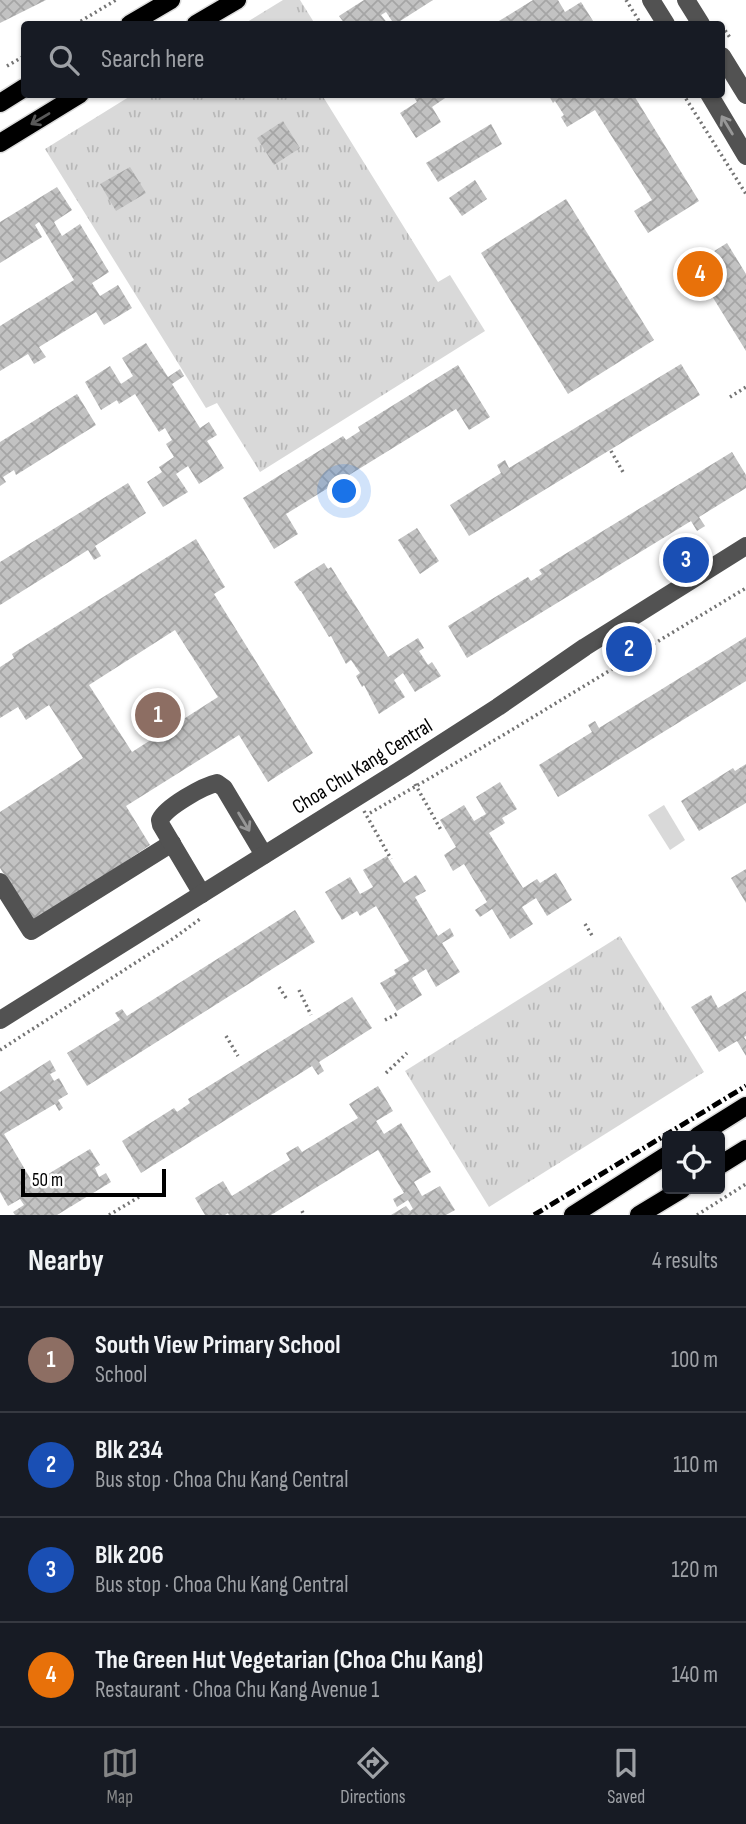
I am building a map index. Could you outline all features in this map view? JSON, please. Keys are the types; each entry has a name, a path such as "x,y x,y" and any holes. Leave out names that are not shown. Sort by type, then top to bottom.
{"main road":[{"path":"135,21 170,0"},
{"path":"201,21 237,0"},
{"path":"0,103 21,90"},
{"path":"0,143 73,98"},
{"path":"706,1131 746,1106"},
{"path":"725,1162 746,1149"},
{"path":"573,1215 662,1158"},
{"path":"639,1215 674,1194"}],"street":[{"path":"651,0 664,21"},
{"path":"686,0 699,21"},
{"path":"725,62 746,95"},
{"path":"711,98 746,156"},
{"name":"Choa Chu Kang Central","path":"0,1020 405,767 585,648 746,547"},
{"path":"202,894 160,820 163,814 209,785 217,783 224,788 264,855"},
{"path":"0,882 31,931 172,843"}],"path":[{"path":"81,21 116,0"},
{"path":"626,0 639,21"},
{"path":"7,66 21,58"},
{"path":"686,98 746,194"},
{"path":"730,397 746,387"},
{"path":"611,451 623,472"},
{"path":"366,815 746,588"},
{"path":"405,767 441,830"},
{"path":"356,798 391,859"},
{"path":"0,1050 174,938 200,918"},
{"path":"585,924 593,937"},
{"path":"279,987 286,998"},
{"path":"299,990 311,1015"},
{"path":"384,1020 397,1014"},
{"path":"226,1036 238,1056"},
{"path":"386,1073 407,1053"},
{"path":"696,1215 746,1184"},
{"path":"109,1215 139,1197"}],"green space":[{"path":"283,0 300,0 313,21 249,21"},
{"path":"127,98 324,98 438,282 450,275 485,331 260,472 217,403 206,408 45,149"},
{"path":"664,805 685,840 670,850 648,815"},
{"path":"620,936 704,1072 489,1207 405,1071"}],"building":[{"path":"0,0 46,0 0,23"},
{"path":"364,0 433,0 400,21 392,21 386,12 381,15 386,21 343,21 339,16"},
{"path":"533,0 558,0 565,12 581,2 593,21 499,21"},
{"path":"414,98 445,98 432,107 441,122 416,138 400,113 417,102"},
{"path":"550,98 635,98 699,201 648,233 634,211 652,200 595,110 567,127 561,117 564,115 555,101 553,103"},
{"path":"283,121 300,148 274,165 257,138"},
{"path":"491,124 502,144 438,182 426,163"},
{"path":"130,167 146,193 116,211 100,184"},
{"path":"475,180 487,199 462,216 449,198"},
{"path":"57,187 72,210 54,222 62,236 80,224 109,272 92,283 100,296 118,285 132,308 104,325 96,312 39,347 46,357 34,364 28,354 0,371 0,326 74,280 39,222 35,225 42,237 0,263 0,222"},
{"path":"566,199 654,340 568,394 481,253"},
{"path":"727,243 746,274 746,351 707,288 689,298 675,276"},
{"path":"146,343 168,377 180,369 184,376 172,384 200,428 209,422 217,435 207,441 224,468 199,484 188,466 176,474 188,492 163,507 147,482 162,472 159,467 174,457 166,444 172,440 165,428 159,432 135,394 119,404 117,400 101,410 85,382 110,366 121,384 133,376 122,358"},
{"path":"681,364 700,395 469,536 450,505 501,473 497,465 505,460 509,468"},
{"path":"458,365 490,417 469,430 456,409 286,514 298,534 274,549 243,498 343,436 346,440 360,431 358,427"},
{"path":"77,394 96,425 16,475 14,470 3,477 6,482 0,486 0,442"},
{"path":"732,452 746,475 746,488 699,517 705,526 697,531 691,521 467,658 448,626 528,577 531,581 542,574 539,570"},
{"path":"128,483 146,513 95,546 101,556 94,560 88,550 0,605 0,562"},
{"path":"417,528 439,561 420,574 398,540"},
{"path":"196,539 225,587 214,594 313,753 268,782 239,735 126,806 150,845 34,923 0,868 0,812 83,758 49,705 26,720 18,707 0,718 0,667 14,658 12,654","holes":["175,630 218,697 132,752 89,685"]},
{"path":"324,563 328,569 331,567 388,657 418,638 424,648 419,651 428,665 432,662 441,676 415,692 403,673 394,680 405,697 379,714 364,685 362,687 356,676 360,673 351,660 346,664 331,636 329,637 294,582"},
{"path":"746,637 746,681 558,797 539,765 592,732 588,725 595,721 599,728"},
{"path":"746,764 746,803 699,831 681,801 733,768 735,771"},
{"path":"500,782 517,809 502,818 505,823 489,833 523,888 537,879 540,883 556,873 572,900 547,916 536,898 522,907 533,924 510,939 492,909 480,917 475,910 487,902 464,864 453,871 444,855 456,847 440,820 464,805 474,821 486,814 476,797"},
{"path":"387,856 404,883 416,875 426,891 415,897 438,936 450,928 454,936 442,943 460,972 436,987 426,969 412,978 422,995 397,1011 380,983 396,974 394,970 409,961 376,906 360,916 357,911 342,920 325,892 350,877 360,894 373,887 363,870"},
{"path":"746,869 746,903 731,878"},
{"path":"295,910 315,942 87,1086 67,1053 120,1020 115,1013 122,1009 127,1016"},
{"path":"746,991 746,1056 737,1041 719,1052 691,1007 711,995 718,1008"},
{"path":"352,997 372,1028 319,1062 324,1071 318,1075 312,1066 141,1173 122,1141 174,1108 177,1112 190,1103 188,1099"},
{"path":"50,1060 56,1071 50,1074 54,1081 59,1078 68,1094 58,1100 63,1108 59,1111 55,1104 4,1134 33,1183 90,1149 100,1165 95,1168 99,1177 106,1173 111,1182 57,1215 15,1215 13,1212 24,1205 20,1199 8,1206 0,1192 0,1092"},
{"path":"378,1086 393,1111 376,1121 384,1134 401,1123 431,1172 414,1182 422,1196 440,1186 455,1210 446,1215 391,1215 406,1206 410,1211 413,1209 408,1200 397,1207 393,1199 404,1193 378,1150 271,1215 205,1215 195,1198 223,1181 232,1196 290,1160 286,1153 298,1146 302,1152 358,1118 349,1104"}],"railway":[{"path":"534,1215 746,1086"}],"place":[{"name":"The Green Hut Vegetarian (Choa Chu Kang)","path":"700,274"},
{"name":"Blk 206","path":"686,560"},
{"name":"Blk 234","path":"629,649"},
{"name":"South View Primary School","path":"158,715"}]}
